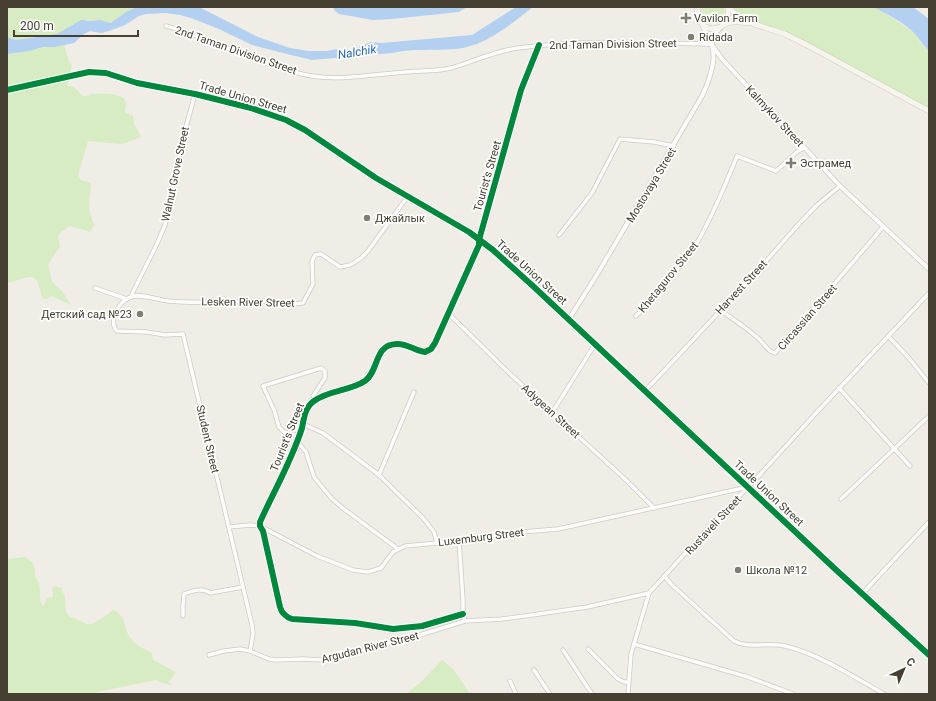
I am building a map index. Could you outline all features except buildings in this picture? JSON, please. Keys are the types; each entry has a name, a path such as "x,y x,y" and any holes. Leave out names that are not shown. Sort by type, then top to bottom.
{"main road":[{"path":"698,7 698,18 703,25 712,29 733,22 754,24"},
{"path":"722,26 728,17 728,7"},
{"path":"728,7 738,17 754,24 786,34 929,111"}],"street":[{"path":"703,25 711,44"},
{"name":"2nd Taman Division Street","path":"166,26 197,36 240,54 280,68 312,76 352,77 449,68 512,49 539,45 592,43 711,44"},
{"path":"711,44 715,34 722,26"},
{"name":"Mostovaya Street","path":"568,319 598,273 702,96 708,84 713,61 711,44"},
{"name":"Kalmykov Street","path":"711,44 722,59 840,186 929,269"},
{"name":"Tourist's Street","path":"260,526 260,522 298,442 307,409 315,400 334,391 364,382 370,375 381,351 391,344 401,344 422,352 428,351 435,343 479,245 479,240 522,90 539,45"},
{"name":"Trade Union Street","path":"7,90 99,72 111,74 137,83 195,94 251,108 295,124 376,178 458,225 514,269 929,655"},
{"name":"Walnut Grove Street","path":"131,297 156,246 164,225 184,134 195,94"},
{"path":"559,235 592,193 620,139 654,142 674,146"},
{"name":"Khetagurov Street","path":"636,316 696,244 718,202 737,156 776,171 798,151 804,148"},
{"name":"Harvest Street","path":"645,391 720,310 752,278 817,205 840,186"},
{"name":"Lesken River Street","path":"131,297 139,296 176,301 264,301 295,304 303,303 313,284 312,261 315,255 321,254 340,267 356,262 368,251 408,196"},
{"name":"Circassian Street","path":"720,310 748,329 772,352 775,353 883,226"},
{"path":"95,288 127,299"},
{"name":"Rustaveli Street","path":"628,692 631,654 649,593 816,412 889,337 929,293"},
{"name":"Student Street","path":"131,297 119,306 115,313 114,323 117,331 147,332 165,335 183,334 252,625 253,634 250,651"},
{"name":"Adygean Street","path":"448,314 654,508"},
{"path":"889,337 908,357 929,384"},
{"path":"552,413 595,344"},
{"path":"299,436 284,432 278,427 274,410 263,386 321,368 325,371 326,375 313,396 315,400"},
{"path":"839,388 910,466"},
{"path":"379,475 414,392"},
{"path":"841,499 929,416"},
{"path":"303,424 323,433 379,475 423,518 434,532 437,543"},
{"path":"229,527 250,525 260,526 317,556 357,571 368,572 378,569 384,564 392,553 398,549 344,509 329,495 314,477 306,452 298,442"},
{"name":"Luxemburg Street","path":"398,549 409,546 459,541 510,533 558,530 748,487"},
{"path":"862,594 929,522"},
{"path":"260,526 263,531 281,610 290,618 318,621 355,622 393,629 422,626 463,614"},
{"path":"459,541 463,591 463,614 465,621"},
{"path":"664,576 734,641 744,644 776,644 801,650 884,694"},
{"path":"183,616 184,594 203,590 210,593 242,587"},
{"name":"Argudan River Street","path":"209,655 240,649 275,660 322,660 404,640 465,621 508,618 587,607 649,593"},
{"path":"634,644 748,677 793,694"},
{"path":"588,649 618,679 628,682"},
{"path":"563,650 592,694"},
{"path":"534,670 550,694"},
{"path":"510,681 516,694"}],"green space":[{"path":"7,7 137,7 111,23 100,20 87,20 72,25 58,34 16,40 7,37"},
{"path":"702,7 724,7 725,15 719,23 708,24 702,17"},
{"path":"728,7 873,7 915,34 920,42 929,51 929,111 807,45 739,17"},
{"path":"64,45 69,61 72,65 67,86 74,87 85,96 92,94 112,94 124,98 126,103 125,112 133,116 134,124 141,137 122,144 88,141 78,175 81,180 91,183 89,200 90,215 95,225 89,232 70,226 61,232 58,237 60,246 48,265 52,282 62,291 71,305 52,296 47,299 42,298 40,288 34,278 27,277 7,283 7,54"},
{"path":"25,557 34,565 35,577 40,587 40,598 42,605 44,605 47,598 53,597 52,587 55,586 61,588 65,597 66,613 69,616 87,624 92,624 113,610 117,612 121,615 133,641 152,653 153,660 176,672 169,682 172,685 156,680 97,692 94,694 7,694 7,559"},
{"path":"442,660 453,669 470,694 406,694 420,683"}],"water":[{"name":"Nalchik","path":"137,7 199,7 258,37 290,48 309,51 327,51 352,49 370,42 381,43 472,35 516,7 533,7 497,34 477,44 456,49 408,51 312,60 252,45 219,29 191,18 166,13 146,14 139,16 125,25 101,33 90,31 74,43 7,54 7,37 16,40 57,34 81,20 100,20 111,23 126,12"},
{"path":"333,7 467,7 459,12 373,20 339,14"},
{"path":"873,7 913,7 929,19 929,51 915,34 906,26"}],"cycle path":[{"path":"463,614 422,626 393,629 355,623 292,619 286,616 280,607 260,522 293,452 302,428 305,413 311,403 320,397 353,387 365,381 373,371 380,354 389,345 400,344 425,352 431,349 435,343 479,245 479,240 521,90 539,45"},
{"path":"7,90 89,72 106,73 137,83 195,94 251,108 286,120 305,130 376,178 469,232 493,250 929,655"}],"place":[{"name":"Vavilon Farm","path":"686,18"},
{"name":"Ridada","path":"691,37"},
{"name":"Эстрамед","path":"791,163"},
{"name":"Джайлык","path":"367,218"},
{"name":"Детский сад №23","path":"140,314"},
{"name":"Школа №12","path":"738,570"}]}
